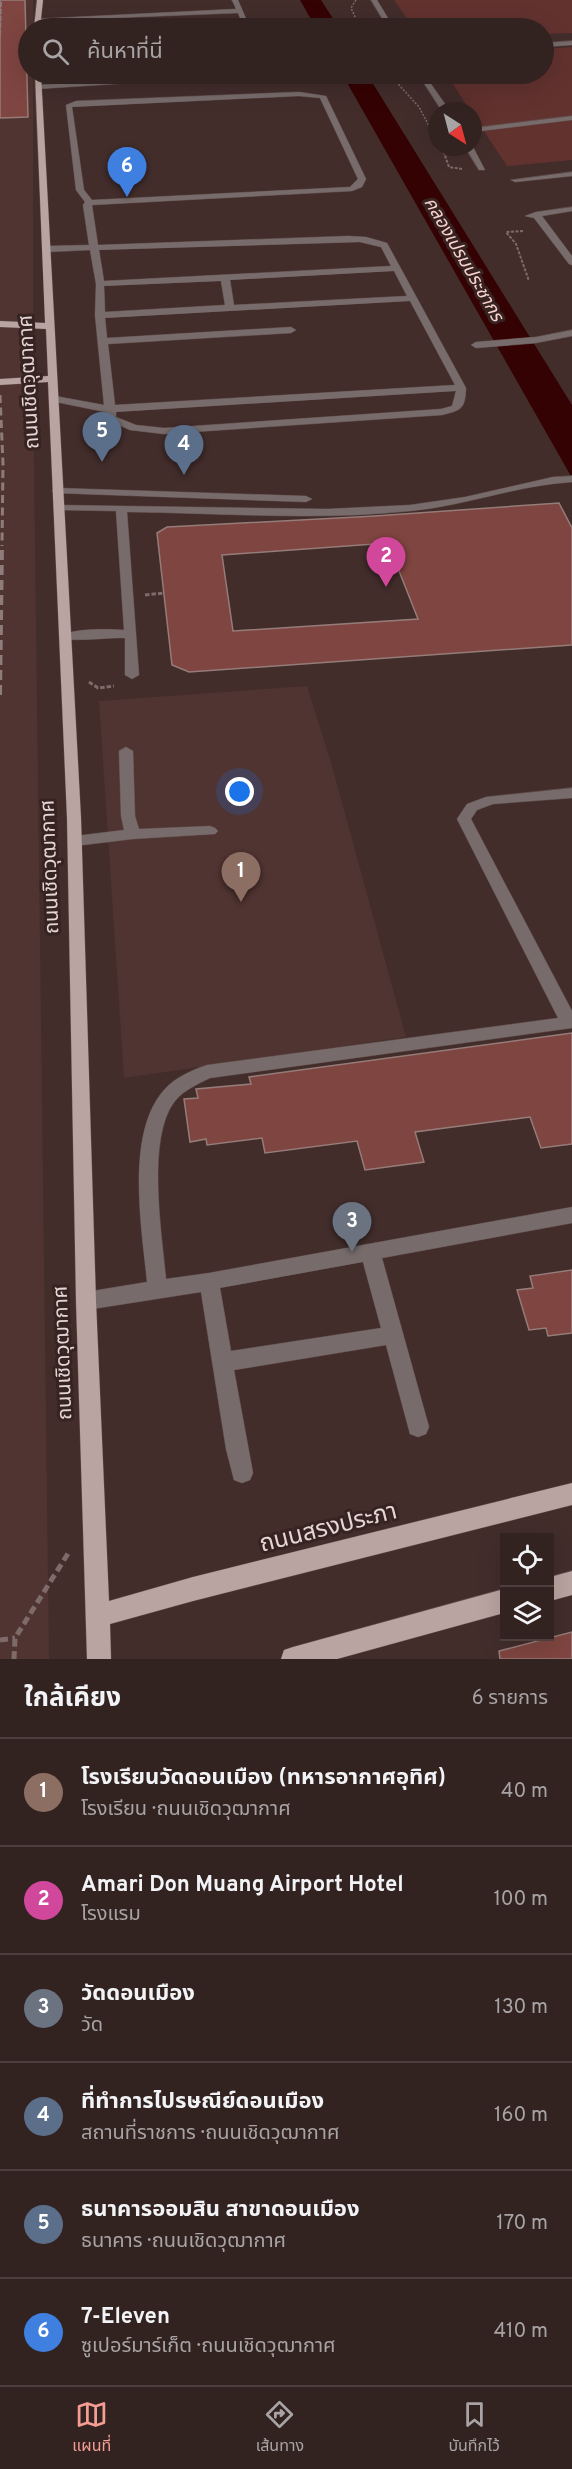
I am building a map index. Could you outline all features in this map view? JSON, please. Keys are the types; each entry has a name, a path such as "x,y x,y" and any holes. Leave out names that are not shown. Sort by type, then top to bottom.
{"main road":[{"path":"37,18 40,0"},
{"name":"ถนนเชิดวุฒากาศ","path":"38,87 75,841 86,1301 99,1659"},
{"path":"0,324 51,326"},
{"path":"0,382 52,379"},
{"name":"ถนนสรงประภา","path":"97,1616 193,1589 572,1494"},
{"path":"554,1587 572,1582"},
{"path":"293,1659 500,1602"}],"street":[{"path":"235,0 243,18"},
{"path":"374,0 385,18"},
{"path":"62,18 240,11"},
{"path":"554,38 572,37"},
{"path":"554,45 572,44"},
{"path":"38,87 90,84"},
{"path":"428,84 440,102"},
{"path":"299,94 323,96 362,179 359,185 352,189 90,203 80,190 74,155 68,106 76,103 299,94"},
{"path":"482,129 572,118"},
{"path":"475,156 482,168"},
{"path":"515,180 572,174"},
{"path":"47,249 95,248 366,238 384,245 461,388 460,403 456,408 442,412 164,431 123,427 111,418 108,409 100,315 100,284 95,248 87,205 90,203"},
{"path":"533,215 572,209"},
{"path":"533,215 572,262"},
{"path":"100,284 397,268"},
{"path":"225,278 230,308"},
{"path":"100,315 414,298"},
{"path":"104,341 291,330"},
{"path":"476,345 536,340 572,333"},
{"path":"55,399 108,409 461,388"},
{"path":"60,507 327,512 410,508 465,500 553,480 572,479"},
{"path":"58,491 306,499"},
{"path":"121,508 132,675"},
{"path":"66,637 104,633 131,634"},
{"path":"126,751 128,816 133,834"},
{"path":"158,1287 148,1168 156,1119 168,1097 187,1081 207,1072 570,1022 464,819 472,807 491,800 572,793"},
{"path":"75,841 133,834 210,831"},
{"path":"86,1301 145,1292 158,1287 209,1282 572,1215"},
{"path":"370,1253 418,1427"},
{"path":"209,1282 242,1473"},
{"path":"224,1362 392,1335"}],"path":[{"path":"356,0 351,8 356,18"},
{"path":"398,84 419,107 428,124"},
{"path":"445,156 449,167 453,169 482,168"},
{"path":"529,280 516,244 506,232 531,231 533,215"},
{"path":"98,688 114,686"},
{"path":"14,1659 15,1638 74,1545"},
{"path":"0,1640 15,1638"}],"shaded area":[{"path":"0,0 33,0 33,18 18,18 18,84 33,84 33,386 49,1659 0,1659"},
{"path":"394,0 572,0 572,33 554,34 554,18 407,18"},
{"path":"572,47 572,160 507,166 482,128 482,102 465,102 453,84 554,84 554,48"},
{"path":"307,686 332,766 406,1037 124,1078 99,701"}],"water":[{"path":"300,0 321,0 333,18 310,18"},
{"name":"คลองเปรมประชากร","path":"348,84 373,84 572,405 572,478"}],"building":[{"path":"0,0 25,0 25,18 18,18 18,84 27,84 28,117 0,118"},
{"path":"559,503 572,528 572,645 189,672 172,665 157,533 167,527","holes":["388,543 418,619 233,631 222,555"]},
{"path":"572,1033 572,1144 541,1148 530,1117 415,1132 424,1162 365,1170 357,1141 265,1153 262,1138 207,1145 206,1139 190,1142 184,1099 198,1098 196,1089 251,1084 249,1077"},
{"path":"572,1270 572,1333 548,1336 546,1328 529,1330 517,1290 533,1288 530,1276"},
{"path":"572,1632 572,1659 500,1659 499,1651 537,1641 554,1641 554,1637"}],"railway":[{"path":"0,35 1,0"},
{"path":"0,395 3,464 2,546"},
{"path":"0,695 2,545"}],"place":[{"name":"7-Eleven","path":"127,197"},
{"name":"ธนาคารออมสิน สาขาดอนเมือง","path":"102,462"},
{"name":"ที่ทำการไปรษณีย์ดอนเมือง","path":"184,475"},
{"name":"Amari Don Muang Airport Hotel","path":"386,587"},
{"name":"โรงเรียนวัดดอนเมือง (ทหารอากาศอุทิศ)","path":"241,902"},
{"name":"วัดดอนเมือง","path":"352,1252"}]}
